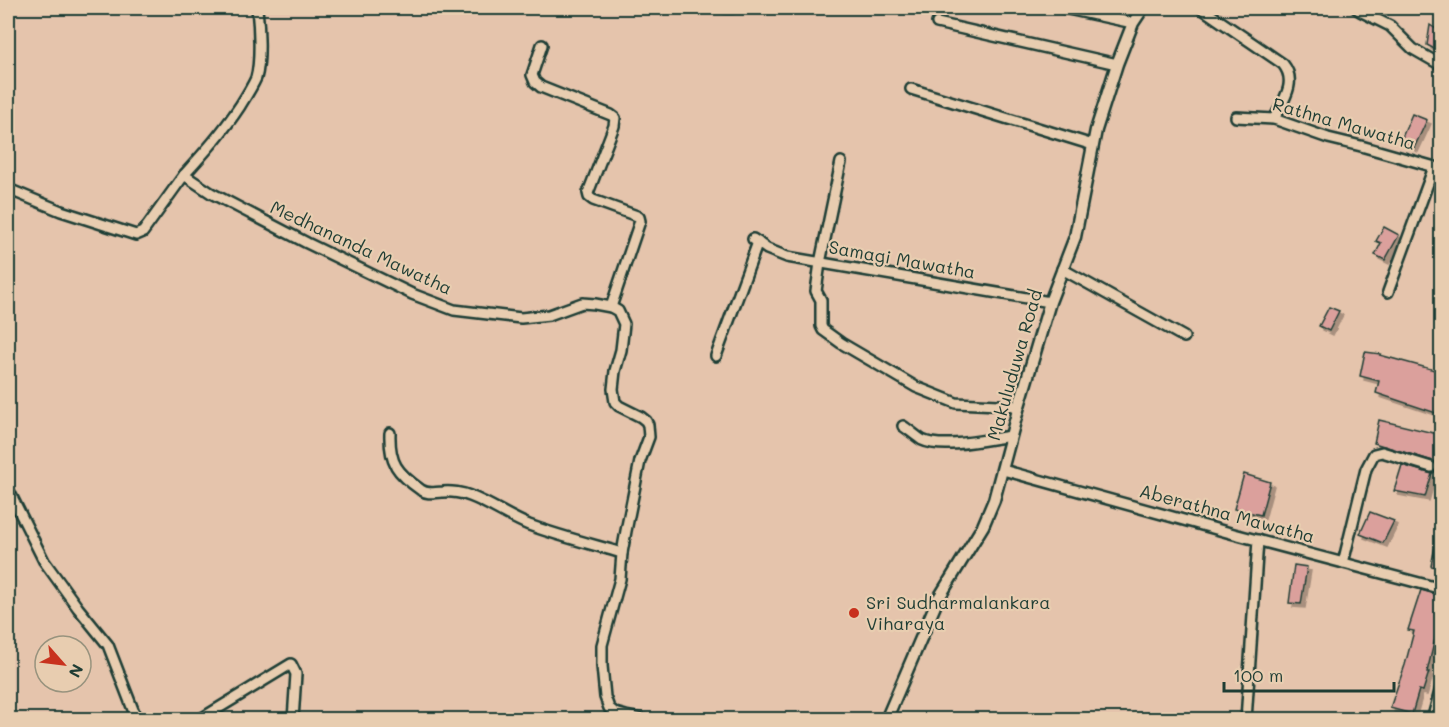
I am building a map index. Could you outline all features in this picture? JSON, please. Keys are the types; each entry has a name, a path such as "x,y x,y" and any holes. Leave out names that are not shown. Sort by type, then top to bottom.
{"street":[{"path":"8,189 61,211 136,235 142,232 184,175 213,144 245,98 255,78 258,41 256,8"},
{"path":"726,8 732,8"},
{"path":"1063,8 1133,23"},
{"name":"Makuluduwa Road","path":"886,720 937,601 983,526 994,500 1050,302 1074,237 1096,130 1117,64 1133,23 1143,8"},
{"path":"1201,8 1289,70 1288,92 1274,118"},
{"path":"1356,8 1390,26 1406,44 1441,65"},
{"path":"937,23 1117,64"},
{"path":"542,45 532,75 535,82 541,87 615,118 588,193 589,196 593,200 637,216 640,221 610,307 618,311 624,324 613,389 615,402 619,406 646,421 649,437 640,462 622,553 620,579 602,645 604,697 609,708 626,716 646,720"},
{"path":"911,89 1094,145"},
{"name":"Rathna Mawatha","path":"1236,117 1274,118 1329,138 1438,168"},
{"path":"841,162 816,291 822,304 821,326 827,334 916,387 956,403 1019,406"},
{"path":"1388,292 1438,168"},
{"name":"Medhananda Mawatha","path":"184,175 212,193 307,243 412,294 454,310 521,318 549,315 582,303 610,307"},
{"name":"Samagi Mawatha","path":"716,356 755,241 787,258 1050,302"},
{"path":"1062,269 1184,337"},
{"path":"903,426 921,439 936,444 1011,436"},
{"path":"390,433 392,459 396,468 427,494 445,491 470,496 528,524 622,553"},
{"path":"1343,562 1366,469 1374,454 1382,452 1431,467"},
{"name":"Aberathna Mawatha","path":"1003,470 1442,589"},
{"path":"8,489 44,561 108,645 137,720"},
{"path":"1246,720 1258,540"},
{"path":"199,720 291,664 296,674 293,720"},
{"path":"1432,720 1442,684"}],"building":[{"path":"1430,25 1442,33 1442,53 1427,45"},
{"path":"1412,114 1427,120 1414,148 1400,142"},
{"path":"1384,227 1399,235 1385,260 1375,255 1381,243 1376,241"},
{"path":"1329,307 1339,311 1329,331 1319,326"},
{"path":"1365,352 1381,354 1442,372 1442,415 1376,393 1379,381 1360,376"},
{"path":"1379,420 1442,435 1442,444 1436,462 1374,443"},
{"path":"1402,465 1432,474 1425,497 1394,491"},
{"path":"1244,474 1270,482 1261,515 1234,509"},
{"path":"1370,512 1394,521 1383,543 1360,534"},
{"path":"1437,537 1442,537 1442,568 1431,566"},
{"path":"1294,565 1307,567 1301,604 1289,603"},
{"path":"1421,590 1442,596 1442,604 1436,621 1439,622 1427,672 1429,672 1423,691 1419,690 1412,714 1390,708 1414,631 1408,630"}],"place":[{"name":"Sri Sudharmalankara Viharaya","path":"854,613"}]}
